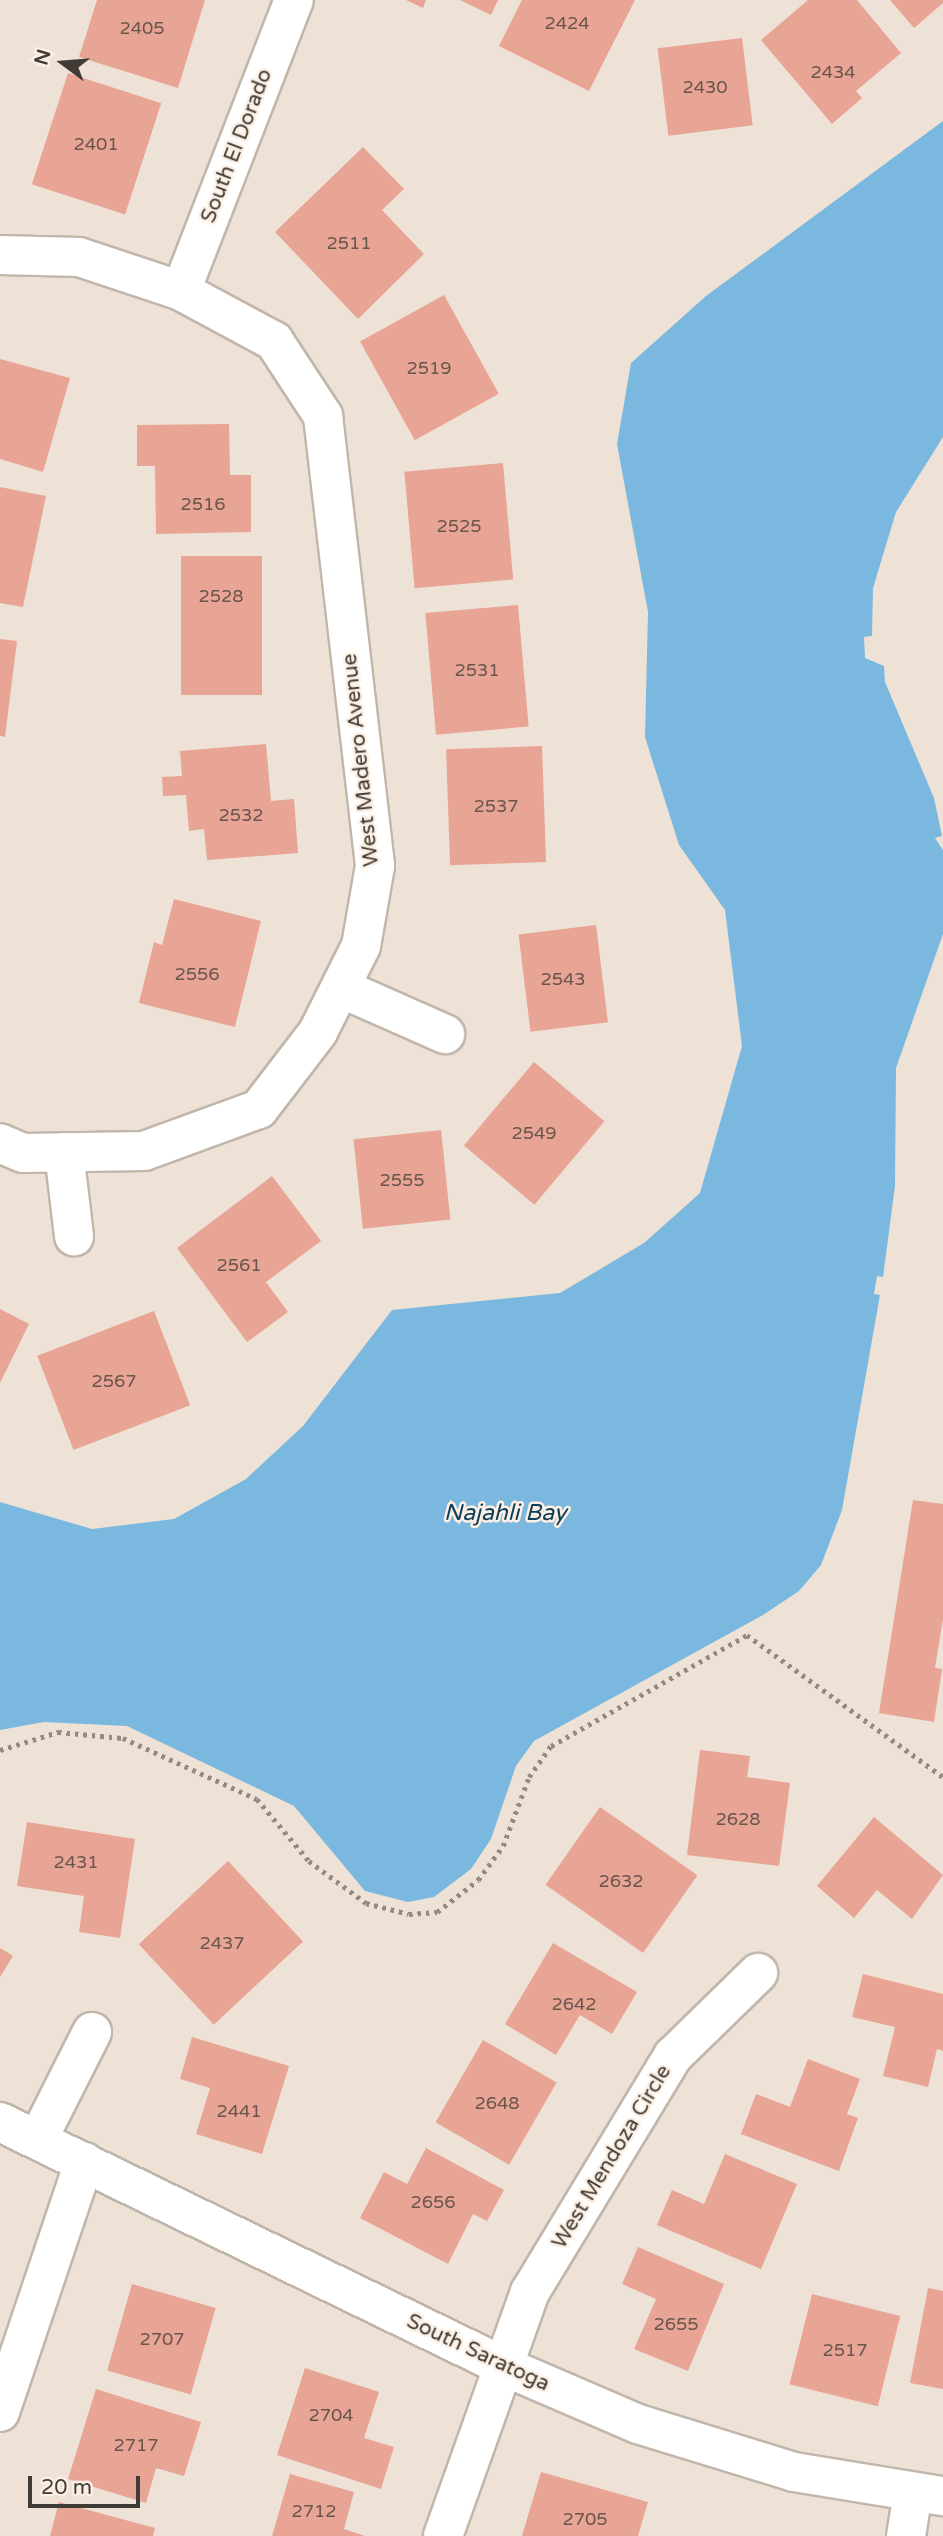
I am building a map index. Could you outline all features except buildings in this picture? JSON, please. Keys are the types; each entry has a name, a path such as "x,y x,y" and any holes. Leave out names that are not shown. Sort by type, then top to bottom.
{"street":[{"name":"South El Dorado","path":"181,291 293,0"},
{"name":"West Madero Avenue","path":"0,255 79,257 181,291 274,341 323,416 375,866 362,946 318,1032 259,1109 144,1151 64,1152 11,1148"},
{"path":"341,988 445,1034"},
{"path":"64,1152 74,1236"},
{"name":"West Mendoza Circle","path":"443,2536 501,2365 530,2292 673,2056 758,1973"},
{"path":"38,2139 92,2032"},
{"name":"South Saratoga","path":"0,2122 501,2365 729,2455 928,2495"},
{"path":"0,2412 84,2162"},
{"path":"906,2536 928,2495"}],"path":[{"path":"0,1751 58,1732 123,1738 257,1799 309,1861 366,1903 409,1914 437,1912 478,1880 503,1846 529,1777 551,1746 747,1634 943,1777"}],"water":[{"name":"Najahli Bay","path":"943,121 943,437 896,512 873,588 872,636 864,637 865,658 884,666 885,682 934,798 942,836 935,838 943,850 943,934 896,1068 895,1186 883,1277 877,1276 874,1294 880,1295 842,1510 821,1565 799,1591 763,1615 534,1741 516,1766 491,1839 471,1869 434,1897 408,1902 365,1891 294,1806 127,1726 44,1722 0,1730 0,1502 92,1529 174,1519 246,1479 303,1426 392,1310 560,1293 644,1243 700,1193 742,1046 725,910 679,845 645,737 648,612 617,444 631,363 706,296"}]}
